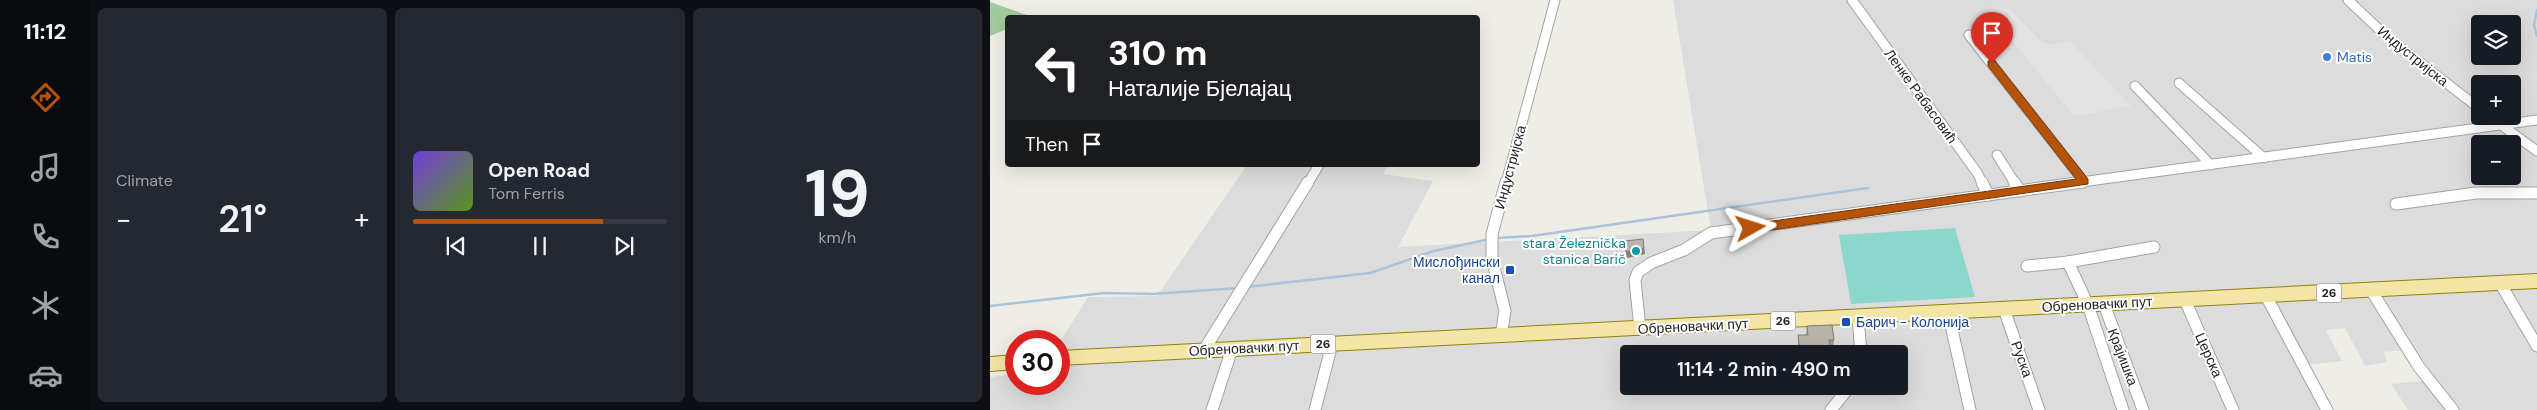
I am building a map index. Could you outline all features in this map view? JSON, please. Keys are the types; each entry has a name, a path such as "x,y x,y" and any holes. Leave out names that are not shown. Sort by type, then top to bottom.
{"main road":[{"name":"Обреновачки пут","path":"1070,357 2537,281"},
{"path":"990,364 1005,363"}],"street":[{"name":"Индустријска","path":"1501,335 1505,312 1492,260 1492,239 1555,0"},
{"name":"Ленке Рабасовић","path":"1852,0 1978,174 1988,195"},
{"name":"Индустријска","path":"2348,0 2386,36 2471,102"},
{"path":"1969,35 2084,182"},
{"path":"2179,83 2264,158"},
{"path":"2135,86 2211,165"},
{"path":"2521,122 2537,120"},
{"path":"1640,328 1635,280 1638,272 1650,263 1684,250 1711,232 1790,224 2500,125 2537,151"},
{"path":"1997,155 2020,191"},
{"path":"1204,350 1318,167"},
{"path":"2396,204 2476,193 2537,193"},
{"path":"2027,266 2068,262 2154,247"},
{"path":"2068,262 2088,305 2123,410"},
{"path":"2500,283 2537,346"},
{"path":"2371,290 2419,367 2453,410"},
{"path":"2266,296 2327,410"},
{"name":"Церска","path":"2185,300 2233,410"},
{"name":"Крајишка","path":"2104,304 2143,410"},
{"name":"Руска","path":"2004,309 2039,410"},
{"path":"1948,312 1970,410"},
{"path":"1858,317 1860,345"},
{"path":"1315,410 1332,344"},
{"path":"1212,410 1232,349"},
{"path":"1831,410 1843,395"}],"shaded area":[{"path":"1673,0 2537,0 2537,410 2408,410 2391,384 2423,381 2405,350 2383,352 2387,362 2365,366 2345,328 2326,330 2342,361 2298,366 2321,410 990,410 990,377 1005,375 1005,395 1070,395 1070,330 1067,330 1088,297 1157,296 1246,167 1387,167 1383,174 1433,181 1398,247 1711,230"},
{"path":"2009,7 2038,39 2049,45 2069,41 2131,106 2074,116 1986,9"},
{"path":"1955,228 1975,297 1851,304 1839,235"}],"green space":[{"path":"990,2 1027,15 1005,15 1005,30 990,36"}],"building":[{"path":"1643,239 1644,248 1626,252 1625,241"},
{"path":"1832,325 1834,340 1829,340 1830,345 1799,345 1798,335 1808,335 1807,326"}],"waterway":[{"path":"2537,10 2534,25 2537,36"},
{"path":"1496,238 1532,236 1868,188"},
{"path":"1247,287 1370,273 1434,251 1490,239"},
{"path":"990,306 1104,293 1152,294 1239,288"}],"place":[{"name":"Matis","path":"2327,57"},
{"name":"stara Železnička stanica Barič","path":"1636,251"},
{"name":"Мислођински канал","path":"1510,270"},
{"name":"Барич - Колонија","path":"1846,322"}],"route":[{"path":"1751,228 2084,182 1992,63"}]}
